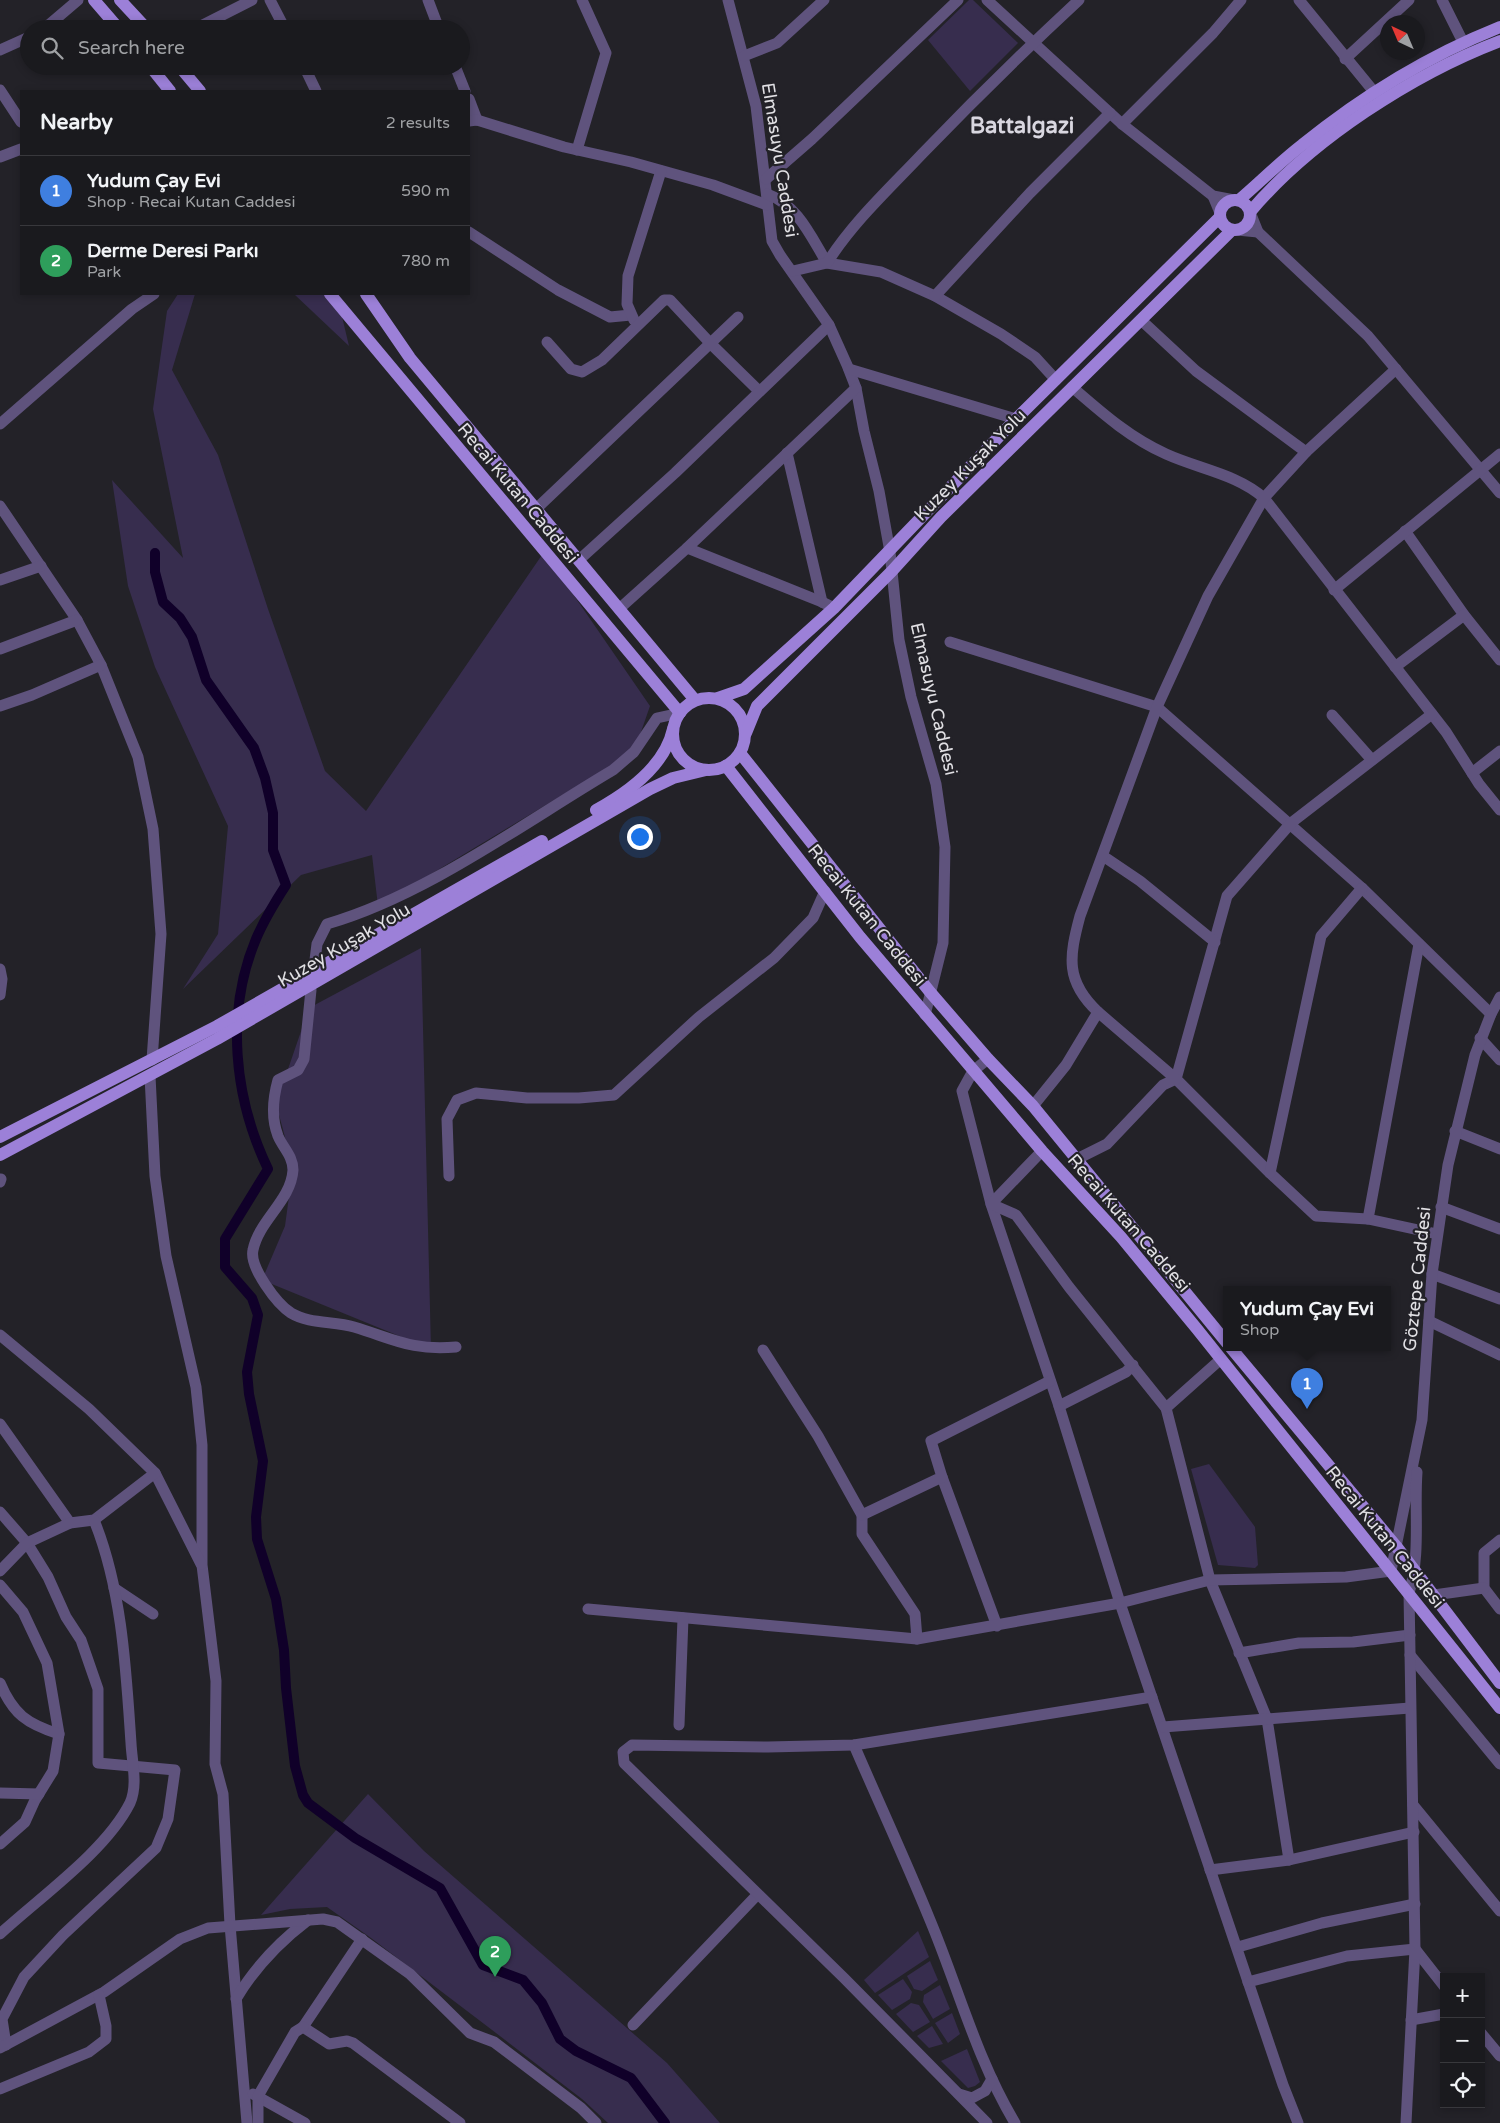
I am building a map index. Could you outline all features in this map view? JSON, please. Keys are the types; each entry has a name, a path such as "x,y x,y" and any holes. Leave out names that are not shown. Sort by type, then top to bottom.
{"main road":[{"path":"94,0 111,20"},
{"path":"120,0 139,20"},
{"path":"1500,27 1463,42 1375,93 1301,145 1237,200 1224,204 1220,215 1224,226 1234,230 1248,222 1250,212 1259,201 1308,152 1382,102 1468,53 1500,41"},
{"path":"157,75 169,90"},
{"path":"187,75 199,90"},
{"path":"1237,200 1248,207 1250,212"},
{"name":"Kuzey Kuşak Yolu","path":"718,698 744,689 834,608 890,552 930,506 1220,215"},
{"name":"Kuzey Kuşak Yolu","path":"746,733 757,706 892,571 941,517 1234,230"},
{"name":"Recai Kutan Caddesi","path":"331,295 680,712"},
{"name":"Recai Kutan Caddesi","path":"367,295 410,358 695,700"},
{"path":"706,697 718,698 729,702 744,721 746,733 740,753 726,766 706,770 694,767 685,761 678,752 674,741 673,729 680,712 695,700 706,697"},
{"name":"Kuzey Kuşak Yolu","path":"259,1009 606,804 643,777 663,753 673,729"},
{"name":"Recai Kutan Caddesi","path":"740,753 930,992 988,1059 1033,1106 1075,1160 1223,1337"},
{"name":"Recai Kutan Caddesi","path":"726,766 860,937 925,1015 1042,1151 1121,1237 1410,1593 1500,1708"},
{"name":"Kuzey Kuşak Yolu","path":"0,1155 150,1076 217,1033 650,789 673,778 706,770"},
{"name":"Kuzey Kuşak Yolu","path":"0,1137 152,1060 217,1033"},
{"name":"Recai Kutan Caddesi","path":"1234,1351 1396,1546 1500,1682"}],"street":[{"path":"55,20 78,0"},
{"path":"213,20 252,0"},
{"path":"270,0 280,20"},
{"path":"428,0 436,20"},
{"path":"577,150 606,53 582,0"},
{"name":"Elmasuyu Caddesi","path":"728,0 756,106 772,241 830,325 856,388 890,552 900,640 911,697 936,784 945,846 943,943 925,1015"},
{"path":"744,56 777,43 824,0"},
{"path":"766,179 812,139 958,0"},
{"path":"987,0 1122,124 1213,196 1237,200"},
{"path":"827,263 840,244 879,198 1033,43 1079,0"},
{"path":"1122,124 1212,34 1241,0"},
{"path":"1299,0 1345,59 1375,93"},
{"path":"1345,59 1409,0"},
{"path":"1442,0 1463,42"},
{"path":"0,50 20,41"},
{"path":"308,75 316,90"},
{"path":"459,75 465,90"},
{"path":"0,90 20,120"},
{"path":"470,105 473,120 577,150 767,200 780,198 794,210 827,263"},
{"path":"935,296 1030,193 1110,113"},
{"path":"0,157 20,149"},
{"path":"634,320 628,304 628,276 661,171"},
{"path":"1213,196 1220,215"},
{"path":"1258,232 1256,218 1259,201"},
{"path":"1250,212 1258,232 1368,336 1500,493"},
{"path":"1234,230 1258,232"},
{"path":"470,233 558,290 610,317 634,320"},
{"path":"793,271 827,263 881,272 935,296 1001,334 1035,357 1056,380"},
{"path":"0,424 132,309 153,295"},
{"path":"547,342 571,369 582,372 602,360 634,320 664,300 670,300 759,391"},
{"path":"536,509 738,317"},
{"path":"1141,320 1196,372 1306,452"},
{"path":"579,560 675,473 830,325"},
{"path":"1396,369 1306,452 1264,498 1208,596 1157,707 1080,916 1072,946 1072,966 1083,997 1176,1078 1270,1173 1316,1216 1368,1219 1437,1234"},
{"path":"849,370 1016,419"},
{"path":"619,609 687,548 856,388"},
{"path":"1072,388 1126,432 1142,442 1168,455 1250,486 1264,498 1432,714 1500,810"},
{"path":"787,453 822,602"},
{"path":"1334,590 1482,471 1500,454"},
{"path":"2,512 77,620 101,665 138,757 153,829 161,934 152,1060"},
{"path":"1405,531 1464,615 1500,660"},
{"path":"687,548 834,608"},
{"path":"0,580 41,566"},
{"path":"1395,667 1464,615"},
{"path":"0,649 77,620"},
{"path":"950,642 1157,707 1362,888 1490,1014"},
{"path":"0,706 32,695 101,665"},
{"path":"314,968 317,944 327,924 378,906 463,862 613,770 634,752 657,718 680,712"},
{"path":"1075,1160 1107,1144 1163,1086 1176,1078 1228,896 1291,824 1432,714"},
{"path":"1332,715 1372,760"},
{"path":"1472,773 1500,751"},
{"path":"1103,856 1140,881 1215,942"},
{"path":"1270,1173 1321,936 1362,888"},
{"path":"449,1176 447,1119 457,1100 476,1093 527,1098 579,1098 614,1095 700,1017 774,958 813,918 825,891"},
{"path":"1368,1219 1420,944"},
{"path":"0,968 0,995"},
{"path":"311,990 304,1060 298,1070 278,1080 274,1096 274,1119 278,1136 289,1153 293,1168 291,1187 260,1233 252,1251 255,1266 262,1280 291,1313 324,1323 352,1326 391,1341 431,1349 456,1347"},
{"name":"Göztepe Caddesi","path":"1391,1571 1422,1420 1432,1274 1441,1207 1455,1131 1480,1038 1490,1014 1500,997"},
{"path":"1033,1106 1066,1066 1098,1012"},
{"path":"1480,1038 1500,1060"},
{"path":"988,1059 973,1071 962,1091 991,1204 1059,1406 1120,1603 1210,1870 1238,1947 1248,1982 1298,2123"},
{"path":"150,1076 155,1176 166,1256 196,1387 202,1445 202,1565 216,1681 215,1764 224,1794 230,1925 247,2123"},
{"path":"1455,1131 1500,1149"},
{"path":"991,1204 1042,1151"},
{"path":"991,1204 1016,1215 1069,1287 1166,1408 1210,1580 1267,1718 1289,1860"},
{"path":"1441,1207 1500,1229"},
{"path":"1432,1274 1500,1299"},
{"path":"1429,1322 1500,1355"},
{"path":"0,1335 89,1409 155,1473 202,1565"},
{"path":"763,1350 818,1436 862,1515 862,1534 915,1614 917,1639"},
{"path":"1166,1408 1221,1359"},
{"path":"1059,1406 1126,1372 1133,1365"},
{"path":"997,1626 942,1477 931,1441 1050,1382"},
{"path":"1406,2123 1415,1949 1410,1708 1410,1593 1416,1572 1415,1498 1422,1420"},
{"path":"0,1424 70,1523"},
{"path":"0,1571 27,1543 70,1523 94,1520 155,1473"},
{"path":"862,1515 942,1477"},
{"path":"0,1512 27,1543 48,1577 66,1617 81,1640 98,1688 98,1763 175,1770 168,1818 156,1848 63,1935 30,1971 20,1984 1,2017 3,2046 99,1995 180,1939 208,1928 323,1919 337,1922 410,1974 470,2033 494,2042 581,2108 596,2123"},
{"path":"0,1934 106,1837 130,1802 135,1785 126,1678 114,1588 101,1538 94,1520"},
{"path":"1500,1540 1484,1553 1484,1588 1500,1609"},
{"path":"588,1609 917,1639 1120,1603 1210,1580 1346,1577 1391,1571"},
{"path":"0,1586 23,1612 47,1663 59,1734 53,1771 25,1822 0,1844"},
{"path":"114,1588 153,1614"},
{"path":"1434,1595 1484,1588"},
{"path":"680,1725 683,1618"},
{"path":"1239,1653 1299,1643 1353,1642 1410,1635"},
{"path":"1410,1655 1500,1764"},
{"path":"0,1683 9,1702 21,1716 39,1728 59,1734"},
{"path":"987,2123 844,1978 624,1763 623,1752 632,1745 768,1747 854,1745 1152,1697"},
{"path":"1163,1727 1410,1708"},
{"path":"854,1745 930,1920 992,2078 1015,2123"},
{"path":"0,1793 39,1794"},
{"path":"1413,1805 1500,1911"},
{"path":"1210,1870 1289,1860 1414,1832"},
{"path":"633,2025 757,1894"},
{"path":"1238,1947 1322,1923 1415,1904"},
{"path":"236,1999 248,1980 274,1949 308,1920"},
{"path":"258,2123 258,2096 295,2032 303,2027 362,1939"},
{"path":"1248,1982 1347,1956 1415,1949"},
{"path":"1415,1949 1440,1981"},
{"path":"0,2090 89,2052 106,2039 106,2026 99,1995"},
{"path":"1411,2020 1440,2015"},
{"path":"303,2027 329,2044 347,2041 353,2043 460,2123"},
{"path":"1485,2038 1500,2056"},
{"path":"958,2093 972,2098 985,2091 992,2078"},
{"path":"244,2090 305,2123"}],"shaded area":[{"path":"969,0 973,0 1018,43 970,91 928,40"},
{"path":"177,295 195,295 172,370 218,455 268,609 325,771 366,811 544,552 650,706 634,752 378,906 372,855 301,875 183,989 218,934 228,826 155,667 128,586 112,480 183,558 153,409 167,311"},
{"path":"295,295 329,295 339,304 349,346"},
{"path":"421,948 431,1349 262,1280 285,1226 293,1167 274,1096 286,1075 309,1008"},
{"path":"1209,1464 1255,1527 1258,1565 1255,1568 1218,1565 1191,1469"},
{"path":"368,1794 424,1851 667,2063 720,2123 608,2123 582,2099 371,1938 327,1907 290,1909 261,1915"},
{"path":"918,1931 929,1957 875,1993 864,1980"},
{"path":"930,1961 938,1980 922,1991 914,1989 907,1976"},
{"path":"903,1979 912,1992 910,1999 892,2010 878,1995"},
{"path":"940,1985 950,2009 933,2019 923,2002 924,1995"},
{"path":"911,2003 919,2005 930,2022 913,2032 896,2014"},
{"path":"952,2013 960,2034 948,2043 935,2023"},
{"path":"932,2026 943,2044 929,2048 917,2036"},
{"path":"967,2049 980,2082 968,2088 941,2061"}],"waterway":[{"path":"155,553 155,572 163,602 180,618 192,637 206,680 254,748 265,778 273,813 273,850 286,885 256,939 246,967 240,996 237,1026 241,1085 247,1114 256,1142 268,1169 225,1239 225,1267 252,1298 258,1315 247,1372 249,1394 263,1461 256,1517 257,1539 276,1599 284,1650 286,1688 295,1766 303,1795 308,1803 355,1838 440,1888 483,1965 523,1980 542,2003 560,2039 576,2051 631,2078 665,2123"}],"place":[{"name":"Yudum Çay Evi","path":"1307,1409"},
{"name":"Derme Deresi Parkı","path":"495,1977"}],"district":[{"name":"Battalgazi","path":"1022,126"}]}
